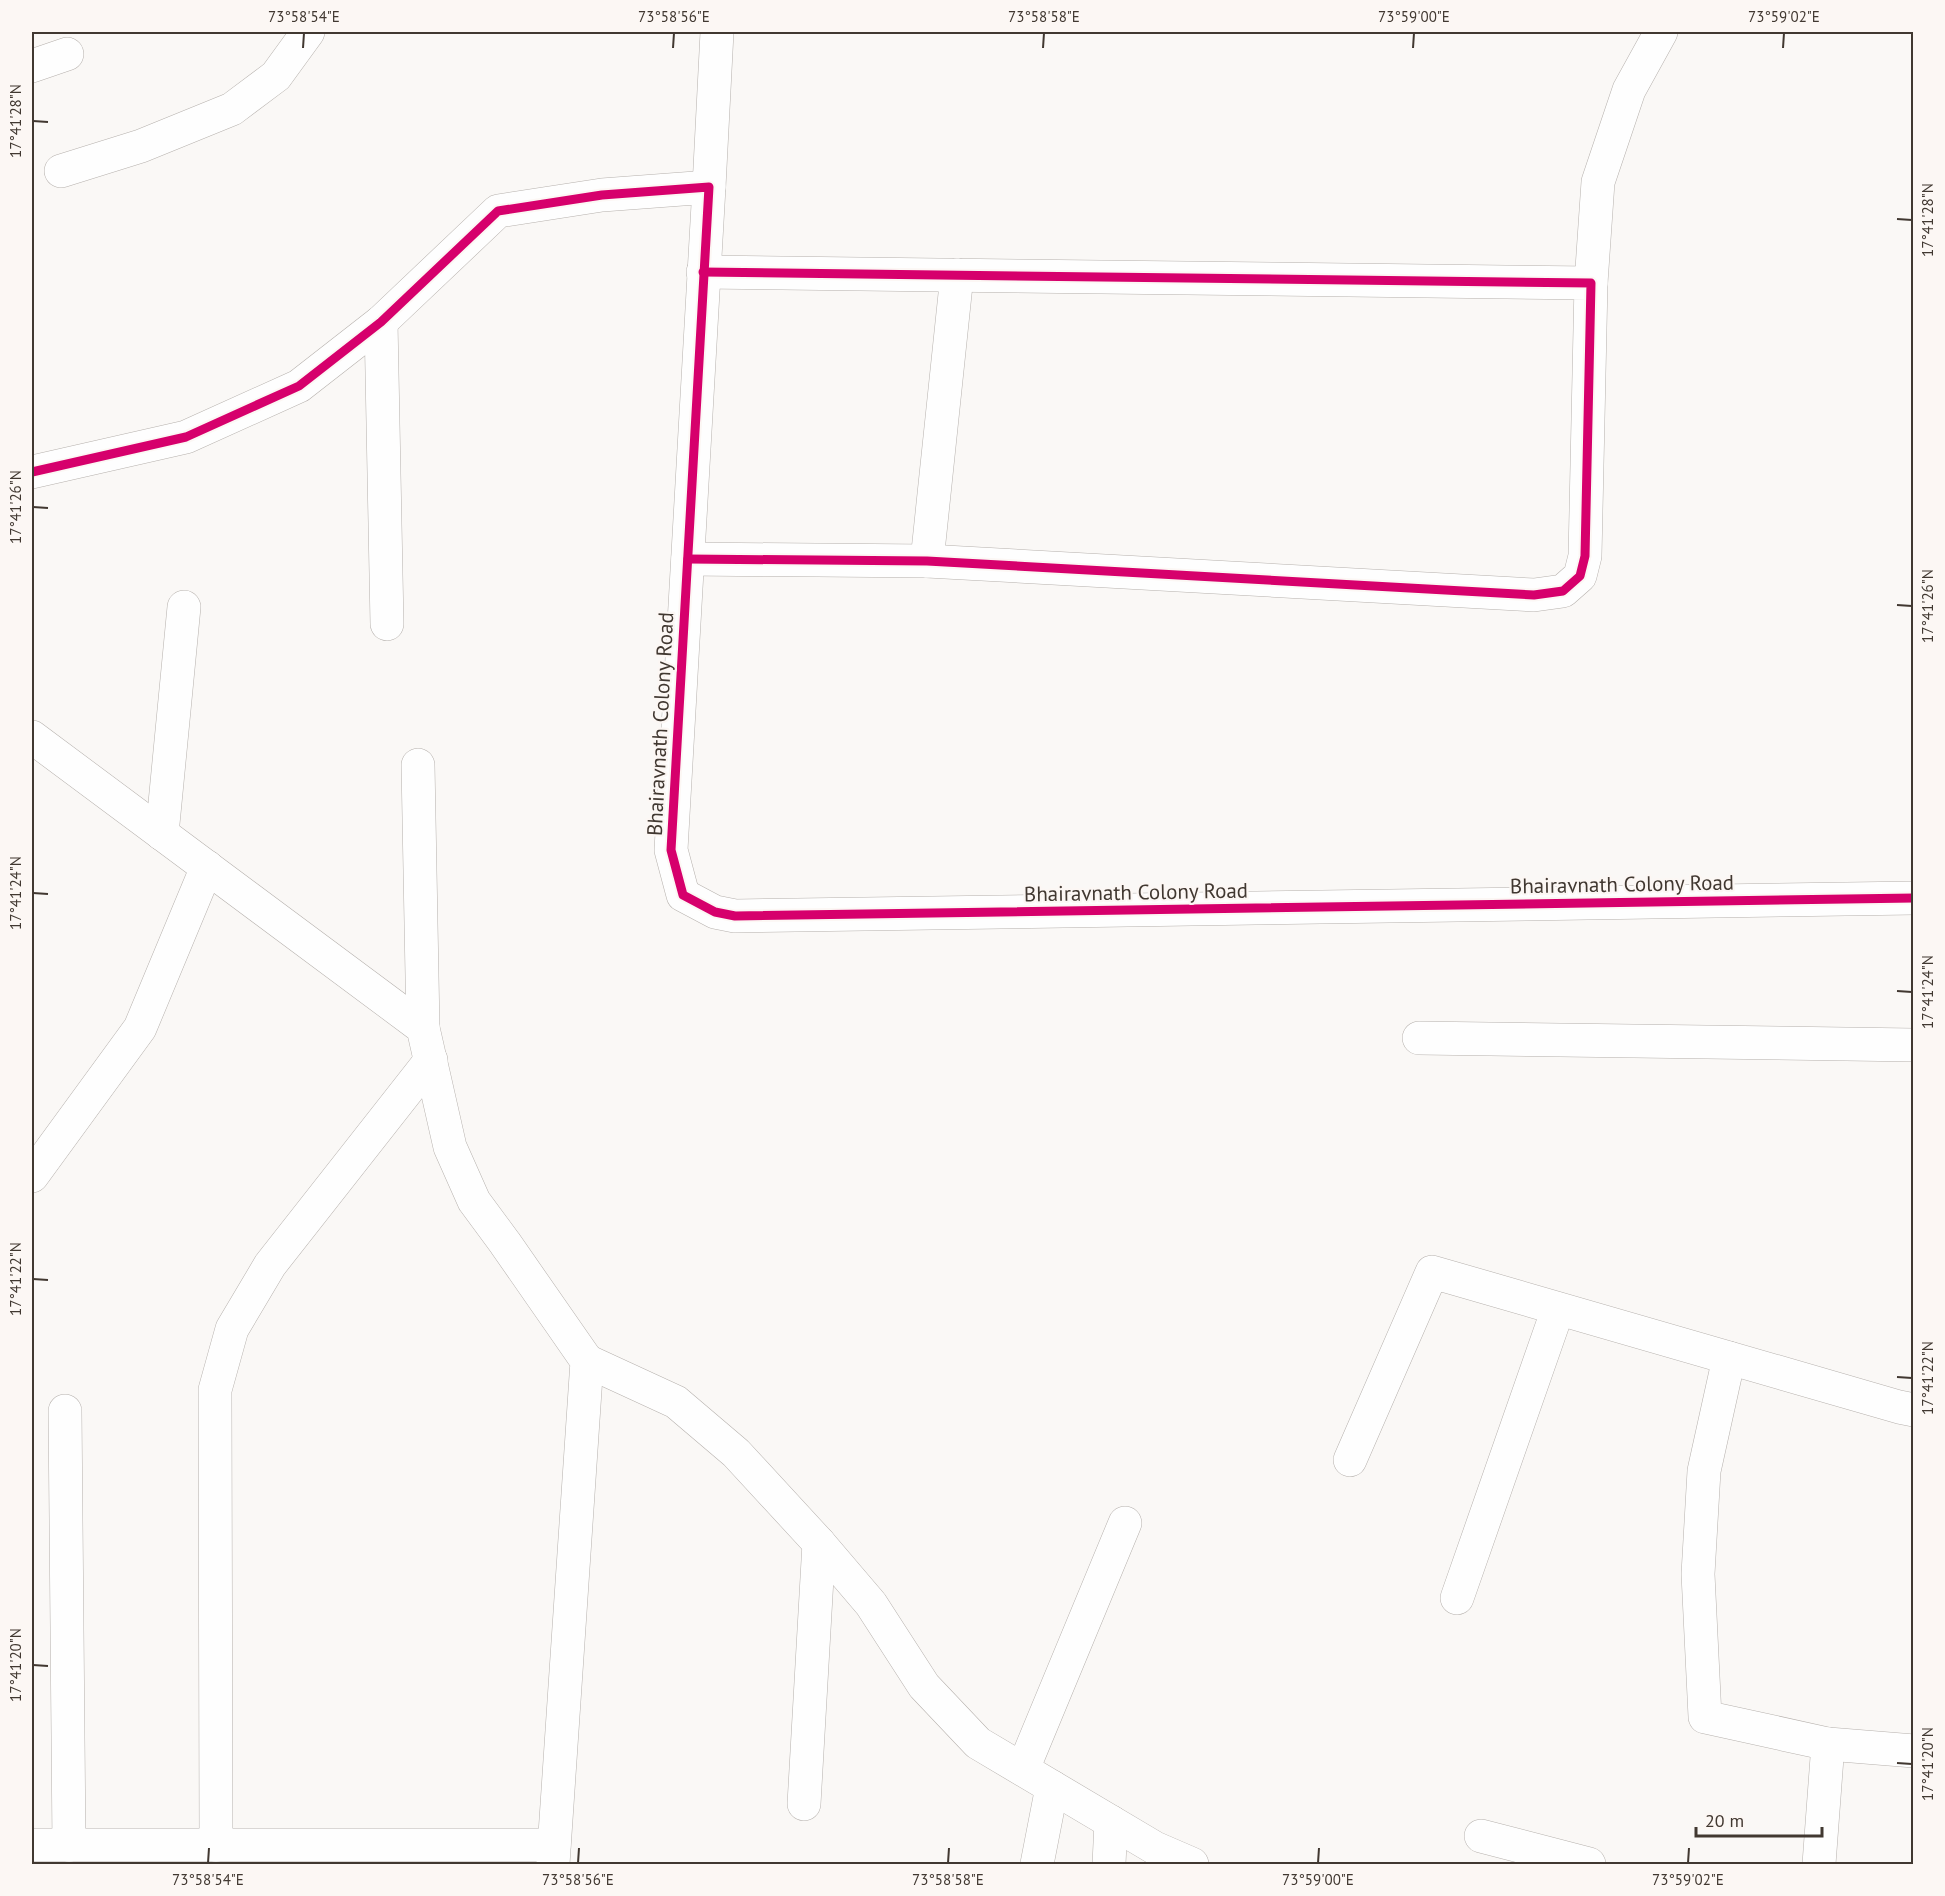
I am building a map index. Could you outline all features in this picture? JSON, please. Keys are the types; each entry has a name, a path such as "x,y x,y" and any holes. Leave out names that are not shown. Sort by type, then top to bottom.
{"street":[{"path":"61,171 141,147 232,109 276,76 308,32"},
{"name":"Bhairavnath Colony Road","path":"723,32 703,272 671,850 683,896 714,912 735,916 1914,898"},
{"path":"688,559 927,561 1534,595 1563,591 1580,576 1585,556 1591,283 1598,182 1629,90 1661,32"},
{"path":"32,66 67,54"},
{"path":"32,472 186,436 299,386 381,322 498,211 602,195 709,187"},
{"path":"703,272 1591,283"},
{"path":"927,561 957,275"},
{"path":"381,322 387,624"},
{"path":"162,834 184,607"},
{"path":"32,737 423,1028"},
{"path":"418,765 423,1028 450,1147 474,1201 587,1361 676,1402 736,1453 819,1543 871,1604 924,1686 978,1743 1155,1848 1192,1864"},
{"path":"32,1176 140,1028 207,867"},
{"path":"1419,1038 1914,1045"},
{"path":"216,1845 214,1390 232,1329 270,1265 431,1060"},
{"path":"1350,1460 1432,1272 1914,1410"},
{"path":"1457,1598 1558,1309"},
{"path":"1729,1358 1704,1472 1698,1574 1705,1717 1828,1744 1914,1751"},
{"path":"32,1845 216,1845 554,1855 587,1361"},
{"path":"65,1411 69,1845"},
{"path":"1023,1769 1125,1523"},
{"path":"804,1804 819,1543"},
{"path":"1819,1864 1828,1744"},
{"path":"1037,1864 1052,1787"},
{"path":"1109,1864 1111,1822"},
{"path":"1481,1836 1589,1864"}],"cycle path":[{"path":"32,472 186,437 299,386 381,322 498,211 602,195 709,187 671,850 683,895 715,912 735,916 1914,898"},
{"path":"688,559 927,561 1534,595 1563,591 1580,576 1585,556 1591,283 703,272"}]}
